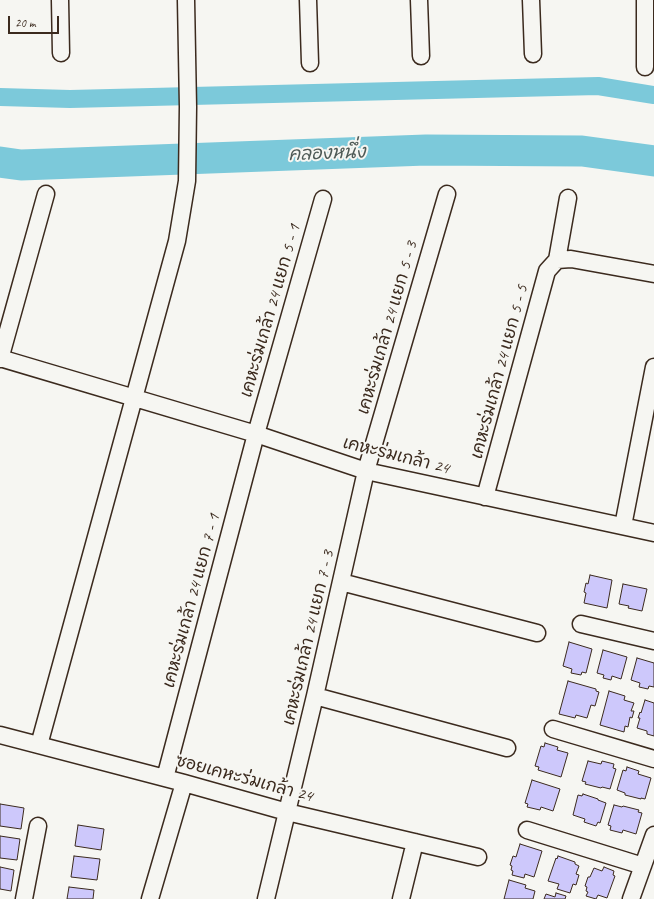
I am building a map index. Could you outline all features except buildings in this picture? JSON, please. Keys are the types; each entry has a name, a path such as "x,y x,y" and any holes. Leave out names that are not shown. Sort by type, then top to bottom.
{"street":[{"path":"60,0 61,54"},
{"path":"39,745 177,241 187,181 188,83 186,0"},
{"path":"308,0 310,63"},
{"path":"419,0 421,56"},
{"path":"531,0 533,54"},
{"path":"645,0 650,33 646,68"},
{"path":"0,359 46,194"},
{"name":"เคหะร่มเกล้า 24 แยก 5 - 3","path":"366,471 447,194"},
{"path":"568,198 557,260 571,259 654,274"},
{"name":"เคหะร่มเกล้า 24 แยก 5 - 1","path":"256,434 322,199"},
{"name":"เคหะร่มเกล้า 24 แยก 5 - 5","path":"485,497 547,271 557,260"},
{"name":"เคหะร่มเกล้า 24","path":"0,359 256,434 366,471 654,533"},
{"path":"623,526 654,367"},
{"name":"เคหะร่มเกล้า 24 แยก 7 - 1","path":"165,778 256,434"},
{"name":"เคหะร่มเกล้า 24 แยก 7 - 3","path":"266,899 315,696 366,471"},
{"path":"341,582 537,633"},
{"path":"581,624 654,641"},
{"path":"315,696 507,748"},
{"path":"553,729 654,759"},
{"name":"ซอยเคหะร่มเกล้า 24","path":"0,735 184,783 287,812 478,858"},
{"path":"150,899 184,783"},
{"path":"24,899 38,826"},
{"path":"527,830 643,866"},
{"path":"631,899 654,834"},
{"path":"401,899 415,842"}],"waterway":[{"path":"0,97 70,99 598,86 654,95"},
{"name":"คลองหนึ่ง","path":"0,162 21,165 426,150 582,151 654,161"}]}
